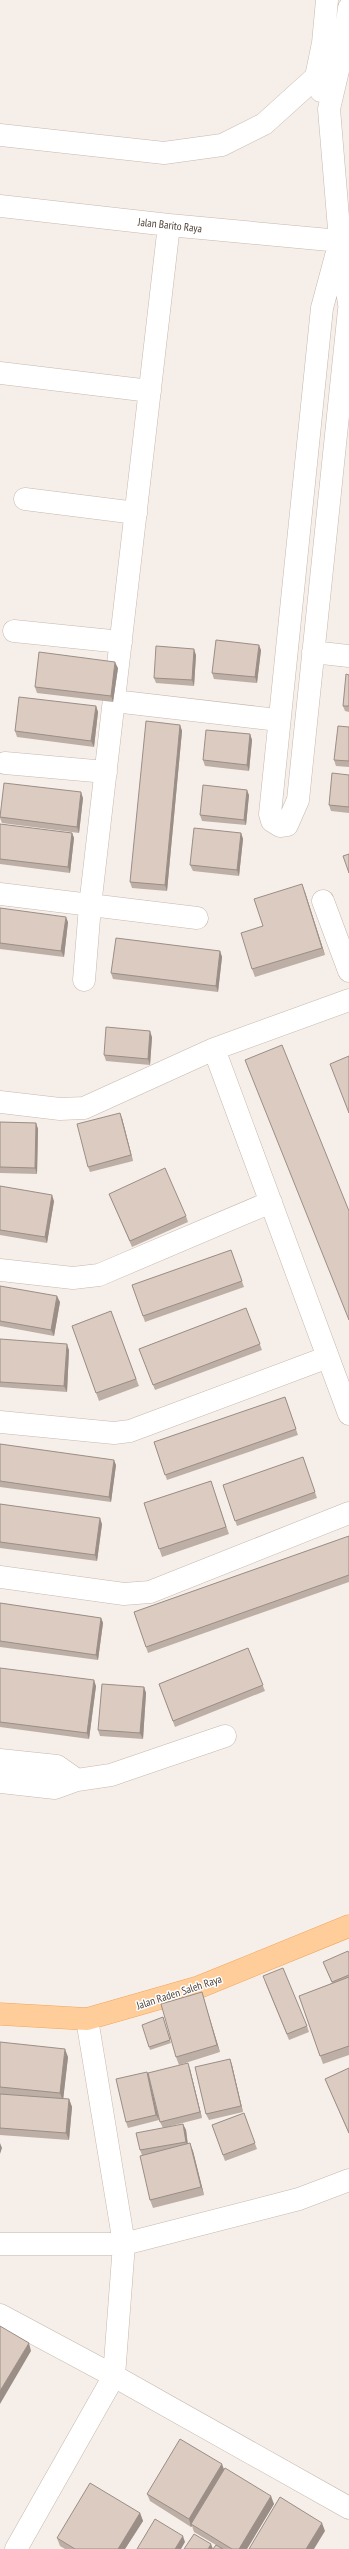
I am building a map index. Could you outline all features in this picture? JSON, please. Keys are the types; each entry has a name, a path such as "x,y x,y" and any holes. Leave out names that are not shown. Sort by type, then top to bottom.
{"main road":[{"name":"Jalan Raden Saleh Raya","path":"0,2014 87,2019 199,1987 349,1926"}],"street":[{"path":"327,0 323,43 316,77 330,113"},
{"path":"349,8 343,49 330,113 335,177 344,216 340,241 322,308 278,720 270,814 272,821 280,826 287,825 298,800 312,652 349,310"},
{"path":"0,135 164,152 222,145 264,124 316,77"},
{"name":"Jalan Barito Raya","path":"0,206 169,226 340,241"},
{"path":"84,980 90,906 169,226"},
{"path":"340,241 349,304"},
{"path":"0,373 150,391"},
{"path":"307,453 333,455"},
{"path":"25,499 136,513"},
{"path":"14,631 121,642"},
{"path":"312,652 349,656"},
{"path":"114,702 278,720"},
{"path":"5,764 106,772"},
{"path":"0,894 196,918"},
{"path":"323,901 344,941 349,971"},
{"path":"0,1102 60,1109 84,1108 214,1049 349,1000"},
{"path":"214,1049 349,1414"},
{"path":"0,1270 73,1278 99,1275 271,1202"},
{"path":"0,1422 114,1433 130,1431 328,1357"},
{"path":"0,1577 124,1594 150,1592 349,1513"},
{"path":"0,1782 55,1788 77,1780 111,1775 225,1736"},
{"path":"0,1760 57,1766 77,1780"},
{"path":"16,2549 114,2376 124,2244 87,2019"},
{"path":"0,2244 124,2244 300,2199 349,2180"},
{"path":"0,2316 114,2376 349,2508"},
{"path":"0,2547 4,2549"}],"building":[{"path":"216,640 259,645 255,677 212,673"},
{"path":"156,646 194,649 192,680 154,678"},
{"path":"39,652 115,662 111,696 35,687"},
{"path":"346,674 349,675 349,706 343,706"},
{"path":"19,697 96,706 91,741 15,731"},
{"path":"146,721 180,725 165,885 130,882"},
{"path":"338,726 349,727 349,761 334,760"},
{"path":"206,730 250,734 247,765 203,760"},
{"path":"332,773 349,775 349,807 329,805"},
{"path":"4,783 81,792 77,827 0,817"},
{"path":"203,785 247,790 244,820 200,815"},
{"path":"0,824 72,833 68,867 0,859"},
{"path":"194,828 241,833 237,870 190,865"},
{"path":"349,854 349,873 343,856"},
{"path":"302,884 322,948 252,969 241,933 263,926 254,899"},
{"path":"0,908 66,917 61,951 0,943"},
{"path":"116,938 220,951 216,986 111,973"},
{"path":"106,1027 150,1031 148,1059 104,1055"},
{"path":"282,1045 349,1211 349,1320 245,1060"},
{"path":"349,1056 349,1113 330,1064"},
{"path":"120,1113 131,1155 88,1167 77,1124"},
{"path":"0,1122 36,1123 35,1168 0,1167"},
{"path":"165,1168 186,1216 130,1241 109,1194"},
{"path":"0,1186 52,1195 45,1237 0,1230"},
{"path":"231,1250 242,1281 143,1316 132,1285"},
{"path":"0,1286 57,1296 51,1330 0,1321"},
{"path":"246,1308 260,1344 153,1385 139,1349"},
{"path":"111,1311 136,1379 96,1393 72,1326"},
{"path":"0,1339 67,1344 64,1386 0,1382"},
{"path":"285,1397 296,1429 165,1475 154,1442"},
{"path":"0,1444 114,1460 109,1497 0,1481"},
{"path":"303,1457 315,1492 235,1521 223,1485"},
{"path":"211,1481 226,1527 159,1549 144,1503"},
{"path":"0,1504 100,1518 95,1555 0,1542"},
{"path":"349,1536 349,1575 146,1647 134,1612"},
{"path":"0,1603 101,1618 96,1655 0,1641"},
{"path":"248,1648 263,1685 173,1721 159,1684"},
{"path":"0,1668 94,1680 87,1733 0,1722"},
{"path":"102,1684 144,1687 140,1733 98,1730"},
{"path":"348,1951 349,1975 332,1982 323,1962"},
{"path":"283,1968 307,2026 287,2034 263,1976"},
{"path":"349,1977 349,2046 320,2056 299,1996"},
{"path":"202,1992 217,2045 176,2057 161,2004"},
{"path":"163,2017 170,2040 149,2047 142,2025"},
{"path":"0,2042 65,2049 60,2093 0,2087"},
{"path":"230,2059 241,2106 206,2114 195,2067"},
{"path":"188,2063 200,2112 160,2122 148,2073"},
{"path":"349,2068 349,2133 325,2079"},
{"path":"147,2072 156,2115 126,2122 116,2079"},
{"path":"0,2094 69,2099 66,2133 0,2128"},
{"path":"244,2113 255,2143 223,2155 212,2125"},
{"path":"183,2124 186,2142 140,2150 136,2133"},
{"path":"190,2143 201,2187 150,2200 140,2156"},
{"path":"0,2326 29,2343 0,2391"},
{"path":"180,2439 222,2464 189,2519 147,2494"},
{"path":"225,2468 271,2496 239,2549 232,2549 191,2524"},
{"path":"90,2483 140,2513 118,2549 75,2549 57,2538"},
{"path":"280,2497 322,2523 306,2549 249,2549"},
{"path":"155,2519 183,2536 175,2549 137,2549"},
{"path":"194,2534 211,2544 208,2549 184,2549"},
{"path":"216,2545 223,2549 213,2549"}]}
